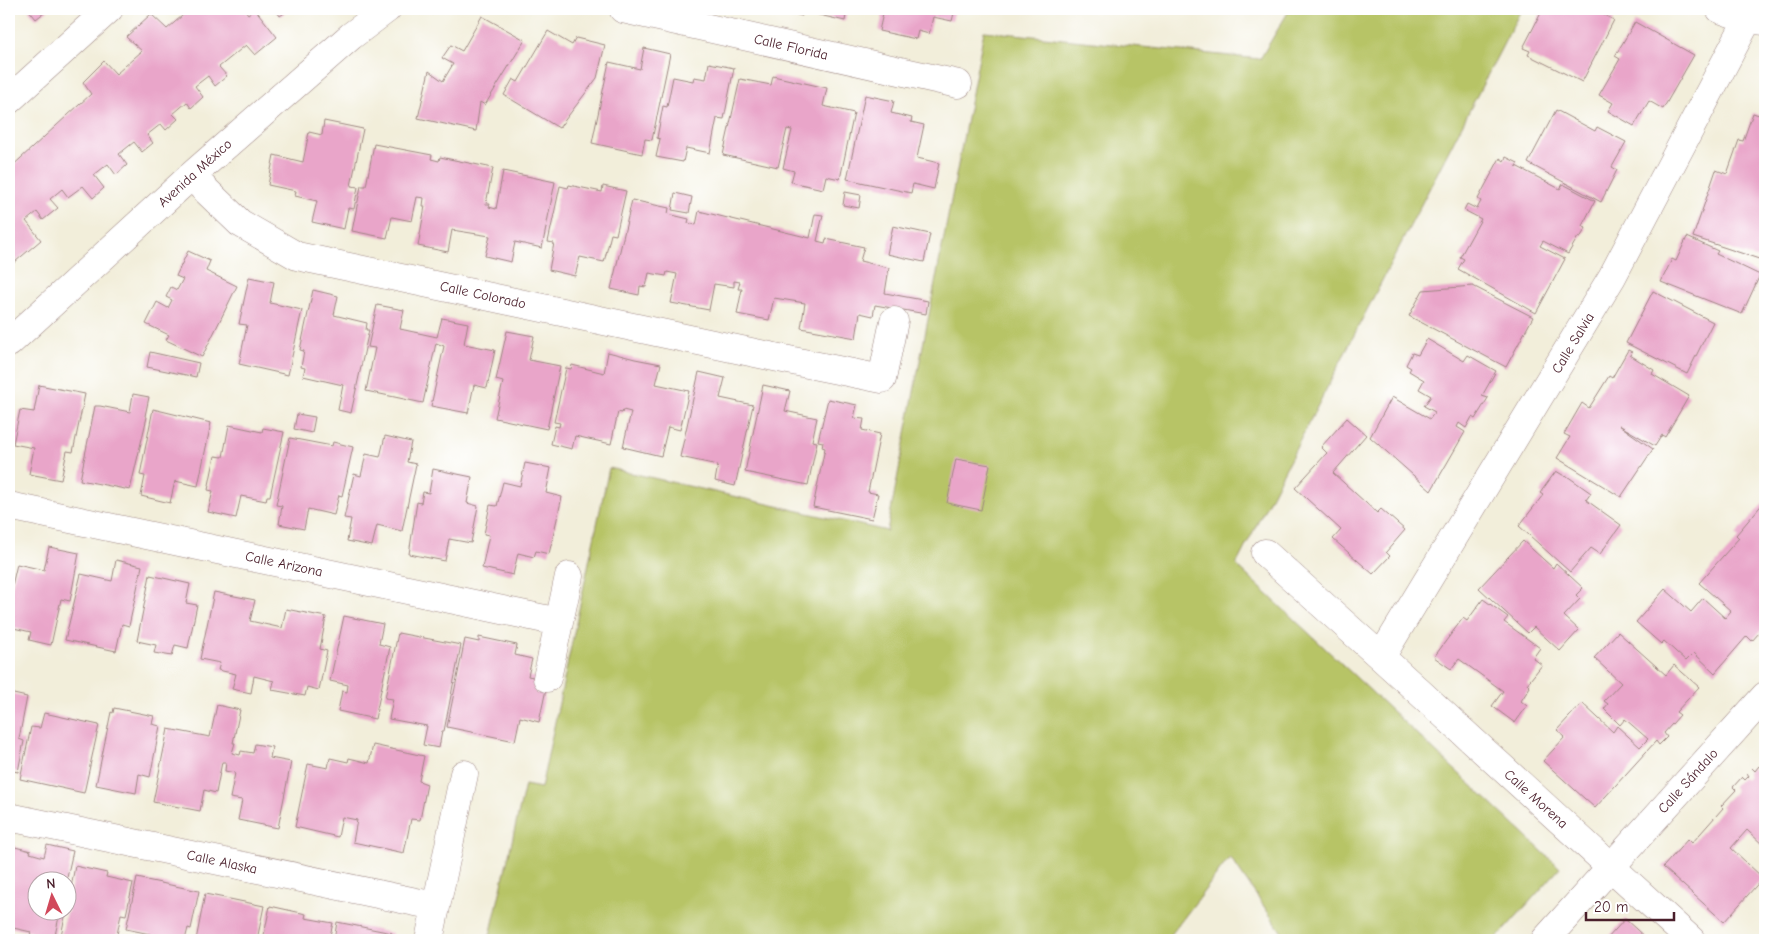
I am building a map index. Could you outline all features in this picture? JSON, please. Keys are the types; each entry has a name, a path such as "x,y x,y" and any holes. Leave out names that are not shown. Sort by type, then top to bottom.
{"street":[{"path":"9,100 110,9"},
{"name":"Avenida México","path":"9,343 191,176 351,36 387,9"},
{"name":"Calle Florida","path":"624,9 958,84"},
{"path":"1720,9 1757,20"},
{"name":"Calle Salvia","path":"1381,657 1612,278 1757,20"},
{"name":"Calle Colorado","path":"191,176 240,223 297,256 798,362 882,379 894,321"},
{"name":"Calle Arizona","path":"9,506 559,622"},
{"name":"Calle Morena","path":"1265,553 1691,940"},
{"path":"547,678 569,576"},
{"name":"Calle Sándalo","path":"1545,940 1765,696"},
{"path":"429,940 464,774"},
{"name":"Calle Alaska","path":"9,817 435,906"}],"green space":[{"path":"1290,9 1521,10 1236,565 1560,868 1495,940 1287,940 1230,857 1167,940 487,940 490,936 525,785 541,788 609,468 887,531 984,31 1260,59"}],"building":[{"path":"28,9 49,9 36,19"},
{"path":"190,9 244,9 248,14 255,9 277,37 255,55 246,45 219,67 227,76 215,86 208,76 195,86 203,97 191,108 187,102 173,114 178,119 166,130 161,124 147,135 153,143 142,152 134,142 119,154 127,165 116,175 108,164 94,175 104,188 93,198 83,186 68,197 62,189 50,199 58,208 43,220 37,212 26,221 41,240 9,267 9,169 91,94 83,82 104,61 116,74 142,51 126,37 151,14 167,29"},
{"path":"275,9 290,9 280,16"},
{"path":"774,9 808,9 807,11 803,10 802,16"},
{"path":"817,9 847,9 845,21 815,14"},
{"path":"884,9 955,9 952,21 933,17 929,34 918,31 916,39 879,31"},
{"path":"1543,9 1592,9 1614,20 1582,82 1528,55 1530,51 1523,48"},
{"path":"482,16 525,40 485,105 480,102 476,131 418,118 429,71 443,81 453,64 442,58 451,45 462,51"},
{"path":"1635,22 1694,55 1663,109 1649,101 1634,126 1608,111 1613,103 1599,95 1620,59 1615,56"},
{"path":"548,31 572,45 576,38 605,45 597,78 559,128 504,95 513,79 518,82"},
{"path":"644,48 670,54 652,140 645,139 642,154 592,143 609,62 640,69"},
{"path":"709,63 734,68 724,119 717,118 710,153 686,148 683,162 656,157 660,139 657,138 663,106 667,107 673,77 693,81 694,77 706,79"},
{"path":"773,76 827,88 823,106 854,113 840,179 826,176 823,189 791,182 794,171 783,168 792,130 787,129 778,167 723,155 740,79 771,85"},
{"path":"865,95 894,101 891,113 912,118 911,122 924,125 917,158 939,163 934,189 913,184 911,193 847,179"},
{"path":"1556,110 1595,131 1597,127 1626,142 1612,167 1617,170 1601,202 1528,163"},
{"path":"1753,113 1765,117 1765,260 1693,237 1716,170 1727,174 1739,140 1743,141"},
{"path":"324,121 363,129 351,186 358,187 354,209 348,208 344,229 312,222 317,201 295,196 296,191 268,185 274,155 303,162 309,132 322,135"},
{"path":"374,144 432,155 431,159 439,161 440,157 493,168 486,204 490,204 489,207 496,209 503,171 555,182 542,248 515,242 511,262 485,256 490,236 452,230 448,252 418,246 425,206 423,206 424,198 417,197 412,221 392,217 387,238 352,231 361,186 366,186"},
{"path":"1506,157 1518,163 1516,166 1560,189 1563,184 1595,201 1582,226 1586,228 1568,254 1543,241 1540,246 1565,259 1536,313 1458,269 1464,259 1460,257 1481,219 1464,210 1467,204 1477,209 1481,201 1478,199 1500,158 1504,161"},
{"path":"569,185 602,192 603,186 626,191 616,235 611,234 604,262 580,257 575,276 549,270 554,243 548,242 560,186 568,188"},
{"path":"845,192 861,195 859,208 843,205"},
{"path":"675,193 692,197 689,213 672,210"},
{"path":"632,200 669,208 668,214 689,219 688,223 696,225 699,211 810,238 815,214 823,215 817,241 825,243 826,239 864,247 860,261 889,268 885,293 928,301 926,314 875,305 873,316 860,313 856,338 801,328 805,303 774,298 769,320 737,314 742,289 738,289 740,282 734,281 734,287 714,284 709,310 671,303 677,274 667,272 666,276 649,273 646,287 640,286 639,295 611,289"},
{"path":"893,226 930,234 924,262 887,254"},
{"path":"1687,237 1718,251 1716,254 1760,275 1742,314 1661,282 1672,259 1676,261"},
{"path":"188,251 210,261 206,271 237,286 202,357 166,340 169,335 146,324 157,302 168,308 172,300 166,297 171,287 177,290 183,279 176,276"},
{"path":"249,277 274,282 270,303 302,310 288,375 239,364 247,325 239,324"},
{"path":"1473,286 1533,317 1506,367 1409,316 1423,290"},
{"path":"313,290 338,296 334,315 367,323 366,330 369,330 351,413 338,410 343,385 303,376 305,368 301,367 304,351 300,350"},
{"path":"1653,291 1713,322 1687,374 1626,343"},
{"path":"377,305 404,310 400,329 437,337 442,318 468,323 464,344 495,350 487,388 474,385 468,413 431,406 444,346 436,343 423,403 366,391 375,348 368,347"},
{"path":"507,331 534,336 529,360 560,366 547,429 495,418 503,382 496,380"},
{"path":"1427,339 1464,361 1468,355 1496,371 1482,396 1488,398 1475,419 1472,417 1466,428 1459,423 1457,427 1465,432 1431,491 1370,437 1392,397 1430,419 1434,415 1435,412 1424,406 1431,396 1419,389 1424,380 1409,371 1411,368 1406,365 1412,353 1418,355"},
{"path":"1628,350 1632,352 1630,355 1654,370 1652,374 1689,396 1665,437 1662,435 1655,446 1619,425 1653,449 1621,497 1557,458 1570,437 1564,434 1582,403 1589,408 1609,376 1612,378"},
{"path":"150,352 199,363 196,377 147,367"},
{"path":"608,352 661,364 656,384 689,391 680,430 668,427 661,456 623,447 631,412 623,410 622,413 618,412 611,444 575,436 572,449 551,444 555,426 559,427 560,423 554,422 566,368 571,369 572,365 604,373"},
{"path":"699,372 725,378 720,398 753,405 735,486 715,481 718,465 680,457"},
{"path":"39,385 85,394 73,452 67,451 61,480 29,474 34,448 13,444 20,410 34,412"},
{"path":"763,385 790,391 785,411 817,418 812,441 817,442 808,485 745,472"},
{"path":"133,394 149,397 145,416 147,417 130,490 80,480 95,406 130,412"},
{"path":"828,399 857,405 854,418 864,419 862,430 880,434 868,492 878,494 872,519 813,507 825,448 822,447 823,442 818,441"},
{"path":"153,409 211,423 198,486 175,481 170,503 141,496 145,476 140,475"},
{"path":"297,414 315,417 312,433 294,429"},
{"path":"1347,418 1366,435 1333,473 1377,513 1381,509 1405,530 1386,552 1390,556 1373,574 1333,539 1341,530 1295,488 1327,453 1321,447"},
{"path":"229,425 262,432 263,428 284,432 270,496 267,496 266,501 241,496 236,518 208,512 213,491 208,490 215,456 223,457"},
{"path":"385,436 411,442 407,462 416,464 402,531 377,525 372,546 347,541 351,519 344,518 354,474 361,476 366,454 380,457"},
{"path":"290,438 332,446 333,442 353,447 342,496 339,495 334,515 308,509 304,529 279,524 282,506 276,505"},
{"path":"956,459 990,465 981,510 947,503"},
{"path":"525,463 551,468 546,493 562,497 549,554 536,551 534,557 518,553 513,575 482,568 489,535 484,534 490,505 497,506 503,482 520,486"},
{"path":"433,469 472,477 467,503 478,506 471,543 449,539 445,561 409,554 417,502 421,503 423,492 429,493"},
{"path":"1556,471 1567,476 1591,493 1586,500 1621,525 1600,554 1591,548 1570,572 1519,526 1543,495 1540,493"},
{"path":"1765,501 1765,626 1752,641 1747,636 1715,673 1694,653 1686,661 1664,641 1661,644 1636,622 1665,589 1691,612 1703,598 1725,618 1731,611 1699,583 1739,538 1736,535"},
{"path":"1523,541 1553,568 1556,563 1583,588 1576,595 1580,599 1564,616 1579,630 1560,651 1534,627 1528,633 1479,588"},
{"path":"49,547 79,553 70,601 61,599 51,645 29,640 31,632 9,627 9,590 11,590 17,564 44,570"},
{"path":"116,560 142,566 129,626 122,624 116,651 65,640 81,574 112,581"},
{"path":"150,575 190,584 186,603 197,605 188,648 175,645 172,656 154,653 156,645 137,641"},
{"path":"214,592 255,600 250,621 282,628 286,609 326,617 320,649 327,651 319,690 307,687 305,696 272,690 274,681 254,676 251,693 232,689 236,674 218,670 220,663 200,659"},
{"path":"1483,599 1508,617 1504,622 1540,648 1533,658 1542,665 1527,684 1530,687 1521,701 1527,706 1515,723 1492,706 1503,691 1459,659 1451,669 1434,657 1463,618 1467,621"},
{"path":"344,616 383,624 379,644 390,647 375,719 338,711 342,691 347,692 348,685 330,681"},
{"path":"1618,632 1666,675 1674,665 1699,687 1676,712 1680,715 1664,733 1667,737 1659,745 1656,741 1595,808 1543,761 1565,737 1557,730 1582,703 1613,732 1617,726 1640,747 1648,739 1625,719 1620,725 1604,709 1608,704 1604,701 1621,683 1594,658"},
{"path":"398,633 461,645 439,748 423,745 427,726 389,719 393,699 385,698"},
{"path":"479,637 517,645 515,655 532,659 528,676 548,680 539,722 520,717 515,741 447,727 465,639 479,642"},
{"path":"9,693 27,697 19,739 24,741 18,772 9,770"},
{"path":"217,705 240,710 232,753 240,755 241,751 253,753 255,744 272,747 270,758 291,762 278,828 238,820 242,800 230,798 235,773 225,771 226,762 222,762 216,793 204,790 200,811 153,802 168,729 210,737"},
{"path":"114,708 154,716 152,724 160,726 150,777 139,774 136,793 96,785 111,712 113,713"},
{"path":"44,713 99,725 84,793 20,779 31,727 40,728"},
{"path":"373,745 424,756 419,781 427,784 420,820 411,819 404,853 353,842 357,820 342,817 338,837 295,827 308,764 328,768 330,758 348,762 349,758 369,763"},
{"path":"1759,766 1765,771 1765,847 1747,830 1731,848 1763,878 1724,922 1663,867 1688,839 1692,843 1723,808 1721,806 1736,790 1733,787 1742,777 1745,780 1749,776 1747,773 1752,768 1755,771"},
{"path":"47,845 73,851 68,872 28,872 28,922 58,922 54,940 29,940 31,932 9,927 9,855 11,846 31,851 30,853 44,857"},
{"path":"75,866 107,873 106,877 133,883 126,915 121,914 116,940 60,940 64,922 78,922 78,872 74,872"},
{"path":"137,878 199,891 191,929 188,928 185,940 149,940 150,934 126,929"},
{"path":"205,894 264,906 257,940 196,940"},
{"path":"270,906 306,914 305,918 333,923 329,940 263,940"},
{"path":"1625,919 1648,940 1606,940"},
{"path":"337,922 392,933 391,940 334,940"}]}
